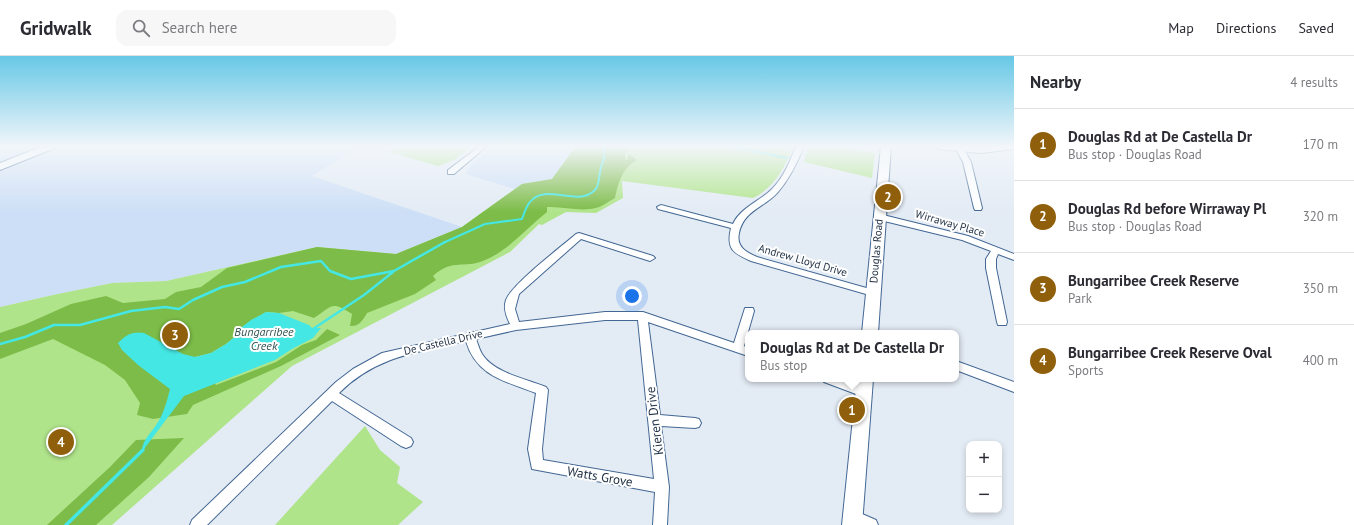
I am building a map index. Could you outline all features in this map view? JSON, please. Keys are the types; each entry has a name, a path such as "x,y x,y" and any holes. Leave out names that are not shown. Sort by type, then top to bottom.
{"street":[{"path":"451,172 456,168"},
{"path":"661,207 736,227 740,218 776,191 791,168"},
{"name":"Douglas Road","path":"870,330 884,168"},
{"path":"968,168 978,208"},
{"name":"Wirraway Place","path":"879,217 965,238 1014,257"},
{"name":"Andrew Lloyd Drive","path":"736,227 733,240 734,245 743,254 749,257 873,293"},
{"path":"516,326 510,314 509,302 515,292 579,236 650,258"},
{"path":"996,250 991,259 990,268 1002,322"},
{"path":"746,330 749,311"},
{"name":"De Castella Drive","path":"197,525 331,394 357,372 386,356 516,326 605,316 643,316 743,350"},
{"name":"Kieren Drive","path":"643,316 643,330 662,487 660,525"},
{"name":"Watts Grove","path":"470,336 478,356 484,363 498,373 542,390 535,449 538,465 662,487"},
{"path":"743,350 745,337"},
{"path":"959,367 1014,387"},
{"path":"846,382 865,385 852,521 871,525"},
{"path":"331,394 406,442"},
{"path":"654,420 695,423"}],"shaded area":[{"path":"0,168 325,168 312,176 462,227 396,254 317,247 166,281 112,283 0,307"},
{"path":"469,168 560,168 552,179 522,184 515,189 465,174"}],"green space":[{"path":"560,168 783,168 773,183 753,198 622,181 623,198 596,213 566,212 542,225 539,224 510,252 292,366 112,525 0,525 0,307 112,283 166,281 317,247 396,254 462,227 522,184 552,179"},
{"path":"560,168 627,168 622,176 615,198 598,207 589,209 547,207 547,212 499,253 473,264 446,267 433,276 436,280 415,294 367,313 356,325 350,326 352,314 340,307 335,306 328,308 314,318 293,311 279,313 266,312 242,327 237,335 226,344 211,353 195,357 216,385 276,362 302,345 316,340 327,329 340,335 281,366 193,405 187,414 153,419 137,415 140,403 125,380 105,365 53,339 0,359 0,333 26,324 71,304 106,296 123,303 165,299 176,292 201,287 227,268 317,247 396,254 462,227 522,184 552,179"},
{"path":"829,168 873,168 872,178"},
{"path":"365,426 380,450 400,467 397,483 423,502 398,525 275,525"},
{"path":"184,438 149,477 96,525 47,525 110,467 136,440"}],"water":[{"name":"Bungarribee Creek","path":"266,312 279,313 309,325 312,328 321,328 313,338 275,360 184,396 141,453 145,441 161,417 170,389 138,365 122,350 118,343 130,334 144,333 183,354 195,357 211,353 226,344 237,335 242,327"}],"waterway":[{"name":"Bungarribee Creek","path":"444,242 485,224 522,219 526,208 537,196 544,194 580,197 588,195 595,190 598,184 601,168"},
{"name":"Bungarribee Creek","path":"0,344 25,337 54,325 80,325 131,311 165,307 179,309 193,300 222,287 245,282 281,267 321,261 330,271 351,279 394,271 444,242"},
{"path":"313,329 364,295 393,272"},
{"path":"66,525 143,450"}],"place":[{"name":"Douglas Rd before Wirraway Pl","path":"888,197"},
{"name":"Bungarribee Creek Reserve","path":"175,335"},
{"name":"Douglas Rd at De Castella Dr","path":"852,410"},
{"name":"Bungarribee Creek Reserve Oval","path":"61,442"}]}
